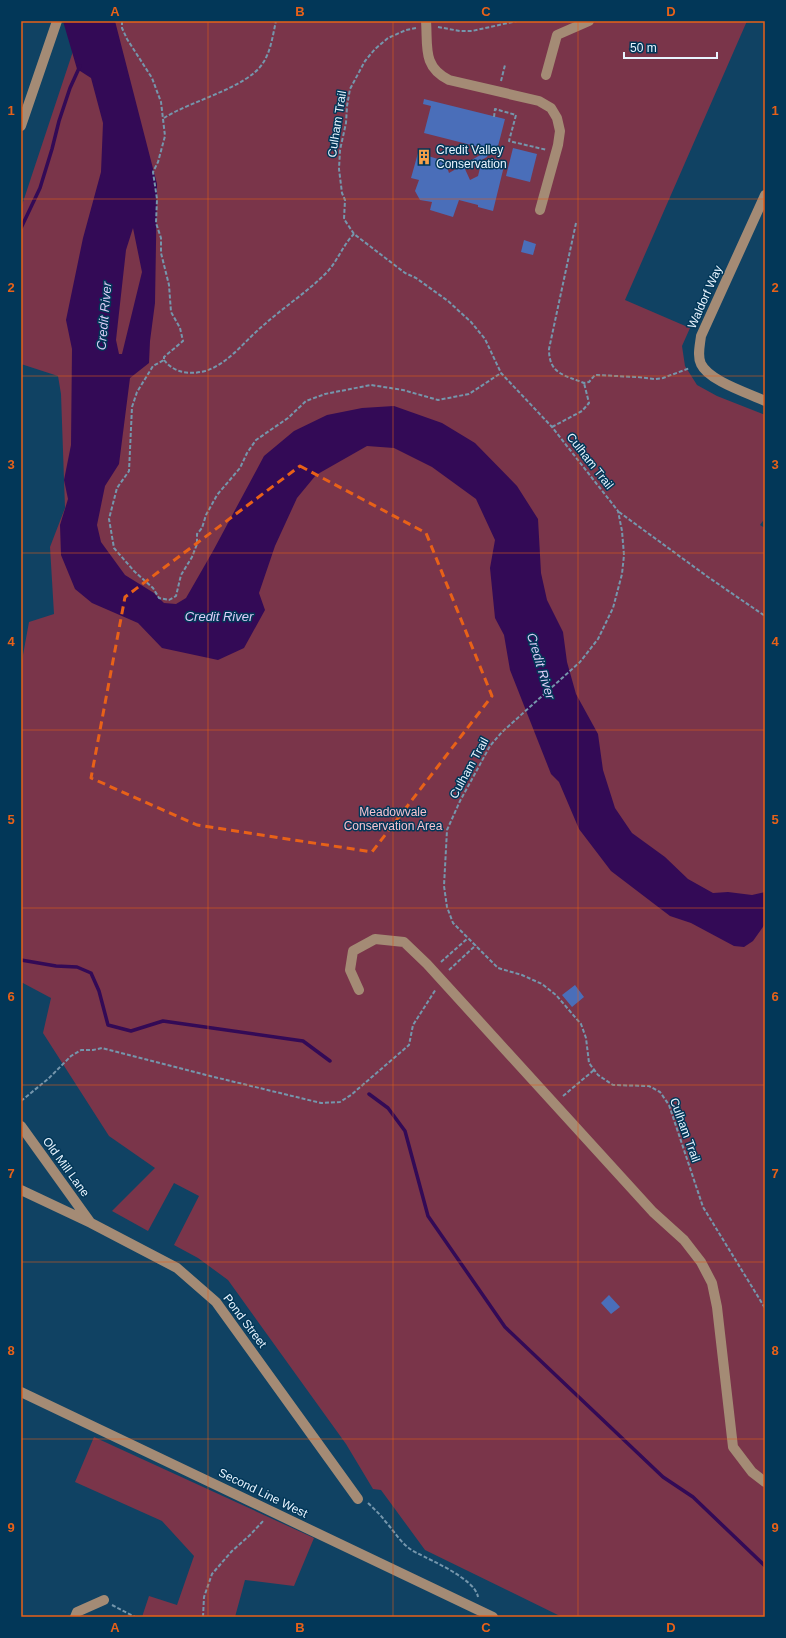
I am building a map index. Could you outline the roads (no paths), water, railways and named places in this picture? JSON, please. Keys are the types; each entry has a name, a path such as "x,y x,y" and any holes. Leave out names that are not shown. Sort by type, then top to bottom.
{"street":[{"path":"546,76 557,35 588,21"},
{"path":"424,24 428,59 440,76 449,80 540,101 551,108 557,118 560,131 556,152 540,210"},
{"path":"21,126 55,26"},
{"name":"Waldorf Way","path":"765,195 701,336 699,350 701,364 710,375 765,401"},
{"path":"359,990 350,970 353,951 375,939 404,942 433,970 652,1212 684,1240 701,1262 712,1283 717,1306 733,1447 752,1472 765,1482"},
{"name":"Old Mill Lane","path":"21,1126 90,1223"},
{"name":"Pond Street","path":"21,1190 90,1223 177,1268 216,1302 358,1499"},
{"name":"Second Line West","path":"21,1392 493,1617"},
{"path":"75,1617 77,1612 104,1600"}],"water":[{"name":"Credit River","path":"63,21 115,21 157,184 155,303 149,363 130,378 119,464 105,486 97,525 101,542 125,575 154,593 164,603 176,604 186,598 264,456 294,431 327,415 362,408 394,406 442,423 475,443 517,486 538,519 541,573 547,600 563,632 567,662 576,694 598,734 603,770 615,808 632,833 665,857 688,879 713,893 728,892 752,895 765,892 765,924 753,941 744,947 734,946 691,923 670,916 611,871 579,829 559,782 551,774 510,670 504,635 495,618 490,568 495,540 476,499 432,467 394,448 367,446 316,475 297,498 275,546 259,593 265,610 244,648 218,660 162,648 138,623 92,603 75,589 61,555 60,525 68,499 64,480 71,445 72,349 66,320 83,238 101,172 103,123 91,78 77,69","holes":["133,228 142,272 122,354 119,354 116,340 126,250"]}],"waterway":[{"path":"21,228 40,188 59,121 70,88 80,66"},
{"path":"21,960 56,966 77,967 91,973 99,991 108,1025 131,1031 163,1021 303,1041 330,1061"},
{"path":"369,1094 388,1108 405,1131 428,1216 505,1327 663,1477 693,1497 765,1566"}],"place":[{"name":"Credit Valley Conservation","path":"424,157"}],"park label":[{"name":"Meadowvale Conservation Area","path":"393,819"}]}
